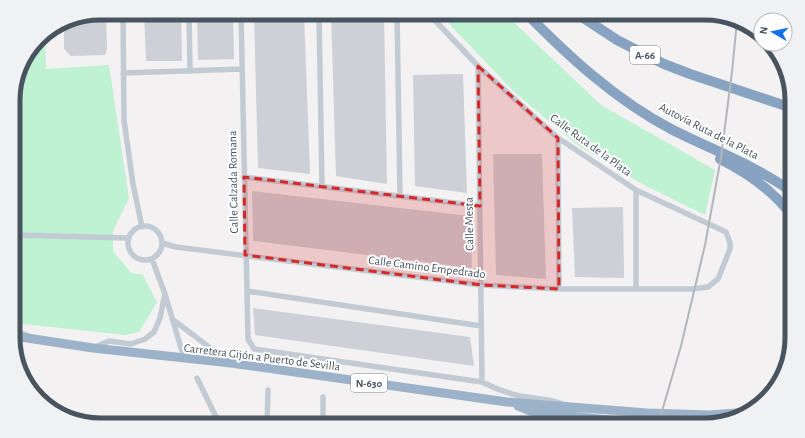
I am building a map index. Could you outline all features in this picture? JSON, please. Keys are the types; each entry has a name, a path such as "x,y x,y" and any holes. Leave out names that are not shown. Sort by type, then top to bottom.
{"highway":[{"name":"Autovía Ruta de la Plata","path":"533,20 576,62 629,103 713,152 761,172 785,188"},
{"name":"A-66","path":"586,20 644,55 690,74 785,105"},
{"path":"756,95 770,96 785,100"},
{"path":"713,152 753,177 767,188 785,208"},
{"name":"Carretera Gijón a Puerto de Sevilla","path":"20,337 93,348 231,363 507,402 632,412 710,415 733,413"},
{"name":"Carretera Gijón a Puerto de Sevilla","path":"507,402 533,412 590,418"}],"street":[{"path":"123,20 124,120 133,184 142,227"},
{"path":"189,20 190,71"},
{"name":"Calle Calzada Romana","path":"241,20 248,339 254,349 482,382"},
{"path":"319,20 322,186"},
{"path":"397,20 400,196"},
{"name":"Calle Ruta de la Plata","path":"435,20 478,66 558,138 636,190 726,232"},
{"name":"Calle Mesta","path":"478,66 482,382"},
{"path":"123,73 242,69"},
{"path":"558,138 559,289"},
{"path":"244,177 480,206"},
{"path":"636,190 636,288"},
{"path":"142,227 156,230 160,234 162,243 160,252 152,259 146,261 140,260 134,256 130,252 128,246 129,238 133,231 142,227"},
{"name":"Calle Camino Empedrado","path":"162,243 176,247 481,285 559,289 708,288 718,280 730,249 730,243 726,232"},
{"path":"20,235 129,238"},
{"path":"152,259 165,294 184,358"},
{"path":"247,291 481,326"},
{"path":"93,348 109,341 131,344 145,339 154,332 160,318 165,294"},
{"path":"172,319 231,363"},
{"path":"20,332 47,341"},
{"path":"197,378 217,418"},
{"path":"482,382 500,391 521,396 554,400 571,407"},
{"path":"267,418 268,390"},
{"path":"323,397 323,418"}],"highlighted area":[{"path":"478,66 558,138 559,289 481,285 245,255 244,177 480,206"}],"green space":[{"path":"446,20 511,20 601,105 715,170 705,215 642,184 576,144 513,91"},
{"path":"45,41 46,69 109,65 129,198 113,231 113,251 131,273 143,275 157,302 139,332 125,335 20,324 20,94 28,64 36,51"}],"building":[{"path":"94,20 106,20 107,49 105,55 71,56 64,49 64,29 79,23"},
{"path":"144,20 181,20 182,61 146,61"},
{"path":"197,20 233,20 234,59 198,60"},
{"path":"254,20 304,20 310,174 258,168"},
{"path":"331,20 384,20 387,184 336,176"},
{"path":"463,74 467,193 415,186 413,75"},
{"path":"493,154 542,154 546,279 496,275"},
{"path":"252,191 470,216 472,268 253,241"},
{"path":"623,207 624,278 575,277 572,208"},
{"path":"253,308 470,337 474,366 255,335"}],"railway":[{"path":"660,418 681,346 705,245 721,157 736,26"}]}
